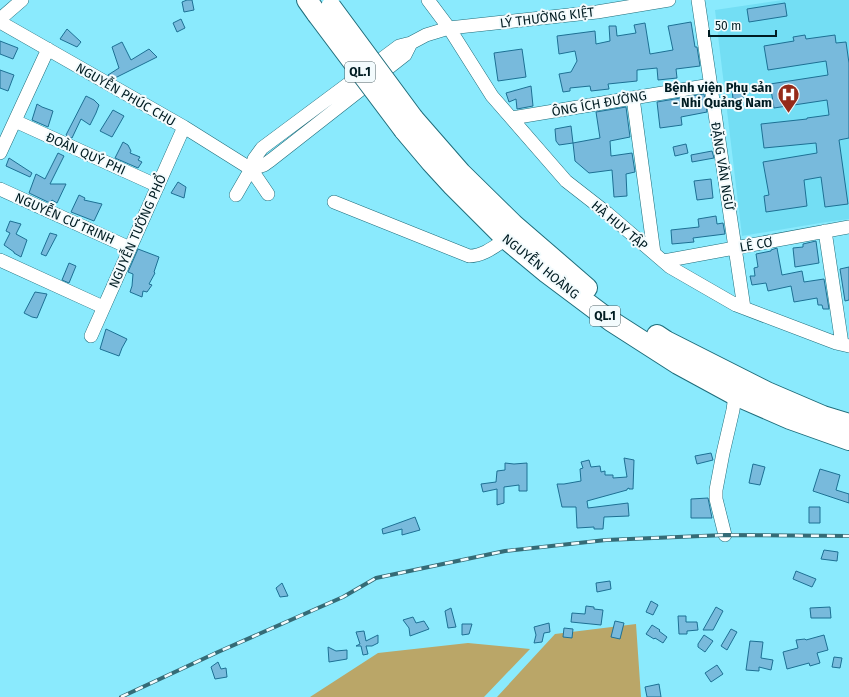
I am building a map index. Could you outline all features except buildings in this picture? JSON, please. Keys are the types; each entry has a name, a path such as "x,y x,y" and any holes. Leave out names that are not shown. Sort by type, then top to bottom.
{"highway":[{"name":"NGUYỄN HOÀNG","path":"320,5 409,124 431,162 506,239 547,273 611,321 678,364 735,395 790,419 849,440"},
{"name":"NGUYỄN HOÀNG","path":"409,124 508,219 588,289 666,341 767,392 823,416 849,424"}],"street":[{"path":"0,19 22,0"},
{"path":"428,0 449,28"},
{"name":"LÝ THƯỜNG KIỆT","path":"251,169 264,165 271,160 332,104 404,55 411,43 426,35 449,28 596,6 669,0"},
{"name":"ĐẶNG VĂN NGỮ","path":"698,0 744,308"},
{"name":"NGUYỄN PHÚC CHU","path":"0,22 184,128 251,169"},
{"name":"HÀ HUY TẬP","path":"449,28 492,96 566,181 607,212 670,266 736,305 836,343 845,345"},
{"path":"0,153 48,50"},
{"name":"ÔNG ÍCH ĐƯỜNG","path":"512,118 711,85"},
{"path":"633,98 659,257"},
{"name":"ĐOÀN QUÝ PHI","path":"15,121 158,186"},
{"name":"NGUYỄN TƯỜNG PHỔ","path":"90,336 184,128"},
{"path":"236,195 251,169 268,194"},
{"name":"NGUYỄN CƯ TRINH","path":"0,189 130,248"},
{"path":"334,202 469,256 484,253 506,239"},
{"name":"LÊ CƠ","path":"659,257 735,248 849,227"},
{"path":"825,231 845,345"},
{"path":"0,260 103,307"},
{"path":"725,535 716,499 716,490 722,453 733,410 735,395"}],"shaded area":[{"name":"Bệnh viện Phụ sản - Nhi Quảng Nam","path":"783,0 849,0 849,219 742,236 715,10"},
{"path":"636,624 641,697 497,697 555,634"},
{"path":"468,643 530,649 484,697 310,697 378,653"}],"railway":[{"path":"121,697 343,597 376,578 505,551 606,540 725,535 849,536"}],"place":[{"name":"Bệnh viện Phụ sản - Nhi Quảng Nam","path":"788,114"}]}
